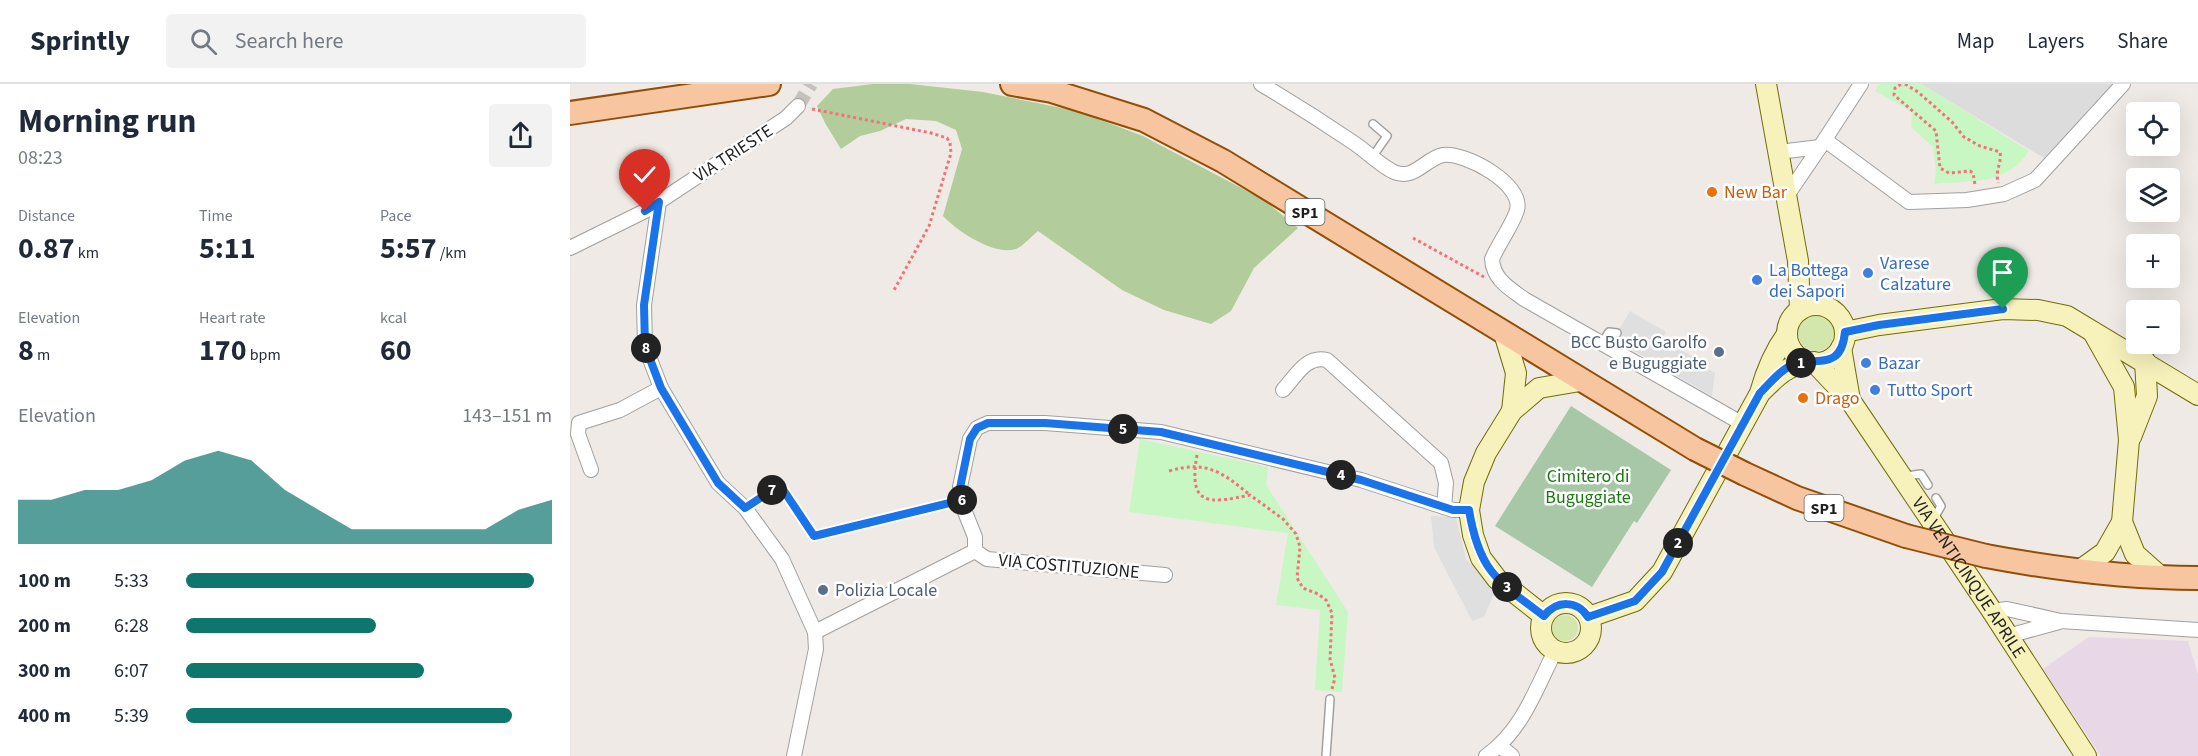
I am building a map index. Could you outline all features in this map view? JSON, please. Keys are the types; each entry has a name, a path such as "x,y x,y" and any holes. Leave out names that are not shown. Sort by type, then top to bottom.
{"main road":[{"path":"570,113 769,84"},
{"name":"SP1","path":"1012,84 1052,91 1144,120 1223,161 1580,381 1695,449 1797,498 1906,536 1986,556 2033,565 2080,570 2163,578 2198,578"},
{"path":"1766,84 1798,261 1800,310"},
{"path":"1798,261 1828,308"},
{"path":"1588,617 1635,601 1662,572 1760,393 1777,347 1800,310 1818,305 1828,308 1840,317 1843,340"},
{"path":"1760,393 1792,365 1830,359 1843,340 1879,325 2003,309 2038,310 2067,316 2198,394"},
{"path":"2080,570 2105,552 2122,522 2129,440 2124,387 2091,330"},
{"path":"1504,333 1515,373 1512,411"},
{"path":"1787,334 1793,352 1812,362"},
{"name":"VIA VENTICINQUE APRILE","path":"1843,340 1850,400"},
{"name":"VIA VENTICINQUE APRILE","path":"1812,362 1850,400 1992,611 2082,755"},
{"path":"2124,387 2145,362"},
{"path":"2129,440 2147,396 2145,362"},
{"path":"1544,616 1497,579 1481,558 1473,535 1469,510 1474,482 1486,453 1512,411 1539,388 1580,381"},
{"path":"2147,396 2178,383"},
{"path":"2122,522 2135,554 2163,578"},
{"path":"1563,603 1578,606 1588,617 1591,633 1584,646 1570,653 1555,651 1548,646 1541,632 1544,616 1549,610 1563,603"}],"street":[{"path":"1262,84 1320,120 1395,172 1411,173 1442,155 1451,155 1499,176 1512,190 1517,200 1517,210 1498,243 1492,259 1492,267 1496,276 1505,286 1602,343 1648,364 1707,398 1743,424"},
{"path":"1786,198 1861,84"},
{"path":"1778,152 1822,144 1909,202 2000,195 2035,180 2123,84"},
{"name":"VIA TRIESTE","path":"570,248 645,211 786,118 798,106"},
{"path":"659,202 644,305 645,346 661,388 718,483 745,508 782,559 815,632 816,649 794,756"},
{"path":"1283,390 1308,362 1318,358 1327,360 1441,463 1446,483 1444,507"},
{"path":"591,470 578,434 579,423 620,410 661,388"},
{"name":"VIA COSTITUZIONE","path":"975,551 975,537 960,488 970,439 977,428 988,423 1045,423 1161,432 1361,480 1453,510 1469,510"},
{"name":"VIA COSTITUZIONE","path":"975,551 987,559 1165,575"},
{"name":"VIA COSTITUZIONE","path":"815,632 975,551"},
{"path":"1992,611 2007,609 2061,621 2198,630"},
{"path":"2008,636 2061,621"},
{"path":"1486,756 1500,746 1516,728 1555,651"},
{"path":"1500,746 1512,756"}],"lane":[{"path":"1373,124 1387,136 1373,156"},
{"path":"1602,343 1609,332 1617,333"},
{"path":"1901,477 1921,474 1928,485"},
{"path":"1932,522 1941,506 1936,498"},
{"path":"1326,756 1330,699"}],"path":[{"path":"1978,198 1973,173 1967,170 1949,173 1940,168 1936,131 1894,95 1895,88 1903,84 1918,92 1952,122 1964,137 1980,146 2000,152 2001,158 1996,171 2000,195"},
{"path":"798,106 931,133 947,138 950,143 949,162 930,226 893,292"},
{"path":"1413,238 1479,275 1505,286"},
{"path":"1199,441 1195,465 1196,490 1204,498 1221,501 1250,495"},
{"path":"1169,471 1195,465 1216,472 1233,481 1283,519 1296,534 1300,547 1297,578 1303,588 1326,600 1332,613 1330,659 1335,678 1330,699"},
{"path":"745,508 780,485 814,536 962,500"}],"shaded area":[{"path":"1921,84 2115,84 2044,158"},
{"path":"1630,311 1666,332 1662,339 1702,362 1701,365 1715,373 1712,396 1614,339"},
{"path":"1431,516 1456,517 1466,559 1495,591 1484,617 1472,621 1434,547"},
{"path":"2089,637 2188,641 2198,675 2198,756 2101,756 2043,669"}],"green space":[{"path":"873,84 910,84 983,92 1077,111 1143,136 1264,200 1298,228 1254,268 1231,311 1211,324 1164,310 1122,290 1038,231 1019,248 997,249 976,241 949,222 943,216 962,149 956,130 936,121 906,119 880,131 860,136 841,149 817,106 833,89"},
{"path":"1879,84 1921,84 2029,151 2020,162 1999,176 1975,181 1934,184 1936,171 1933,147 1911,127 1912,112 1875,91"},
{"path":"1816,315 1829,320 1834,333 1829,346 1816,351 1803,346 1798,333 1803,320"},
{"name":"Cimitero di Buguggiate","path":"1571,406 1671,470 1637,523 1634,521 1592,587 1495,526"},
{"path":"1140,439 1268,467 1266,485 1348,612 1342,692 1315,690 1320,610 1276,605 1288,533 1129,512"},
{"path":"1565,615 1574,619 1578,628 1574,637 1565,641 1556,637 1552,628 1556,619"}],"tunnel":[{"path":"798,106 811,84"}],"place":[{"name":"New Bar","path":"1712,192"},
{"name":"Varese Calzature","path":"1868,273"},
{"name":"La Bottega dei Sapori","path":"1757,280"},
{"name":"BCC Busto Garolfo e Buguggiate","path":"1719,352"},
{"name":"Bazar","path":"1866,363"},
{"name":"Tutto Sport","path":"1875,390"},
{"name":"Drago","path":"1803,398"},
{"name":"Polizia Locale","path":"823,590"}],"route":[{"path":"645,211 659,202 644,305 645,346 661,388 718,483 745,508 780,485 814,536 962,500 960,488 970,439 977,428 988,423 1045,423 1161,432 1361,480 1453,510 1469,510 1473,535 1481,558 1497,579 1544,616 1549,610 1563,603 1578,606 1588,617 1635,601 1662,572 1760,393 1792,365 1830,359 1841,348 1845,332 1879,325 2003,309"}]}
